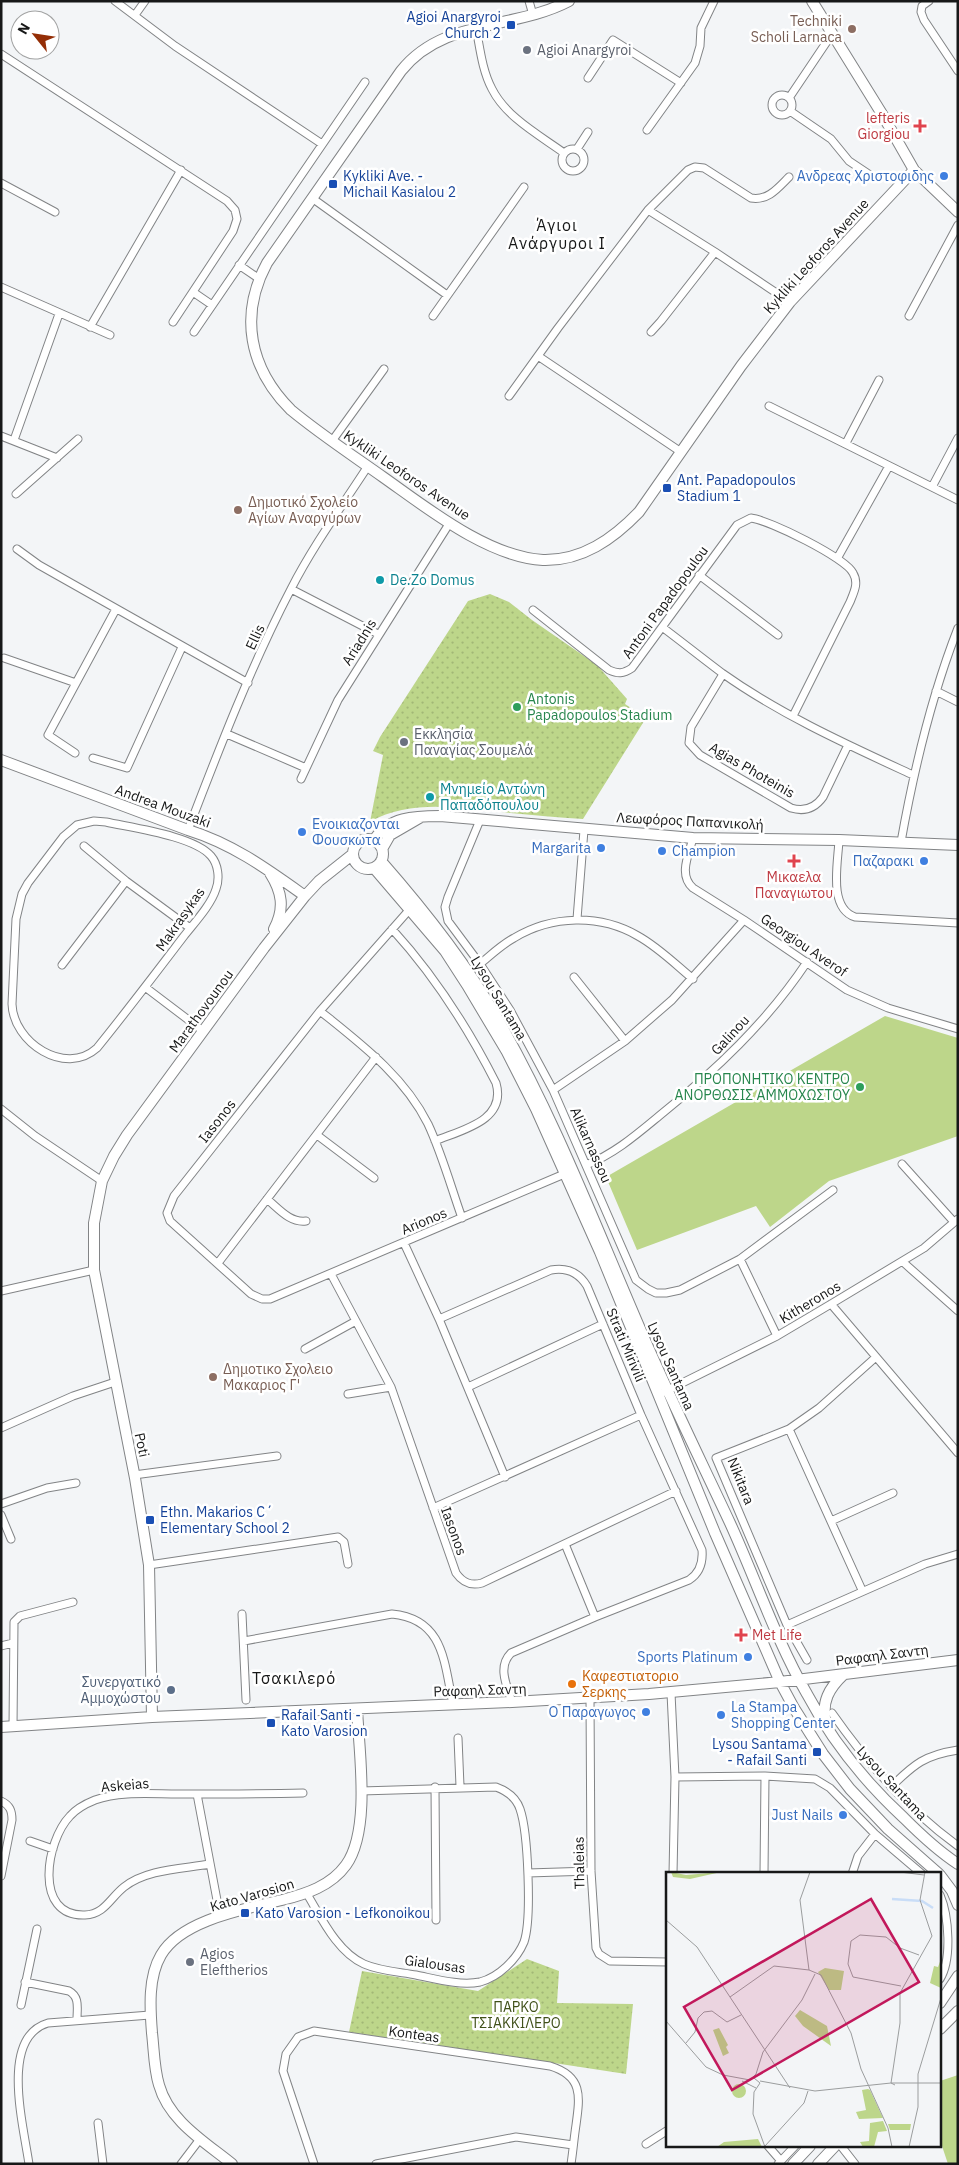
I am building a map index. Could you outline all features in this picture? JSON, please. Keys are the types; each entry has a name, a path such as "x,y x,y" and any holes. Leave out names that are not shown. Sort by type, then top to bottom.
{"street":[{"path":"116,1 175,46 322,144"},
{"path":"135,15 145,1"},
{"path":"528,1 533,15"},
{"name":"Kykliki Leoforos Avenue","path":"569,1 550,10 476,28 436,41 420,51 407,63 267,263 258,278 250,312 252,342 258,364 282,402 332,441 450,524 497,548 520,556 544,560 569,557 595,548 618,534 639,512 741,366 790,302 914,170"},
{"path":"647,130 696,63 702,28 714,1"},
{"path":"812,1 882,114 914,170 958,212"},
{"path":"925,4 921,12 924,20 958,71"},
{"path":"476,28 487,76 498,98 512,114 564,153"},
{"path":"788,98 832,34"},
{"path":"588,78 613,40 681,83"},
{"path":"1,54 182,170 227,201 235,210 237,219 232,231 173,322"},
{"path":"194,332 365,82"},
{"path":"779,96 788,98 792,104 790,111 785,115 779,115 774,112 773,100 779,96"},
{"path":"790,111 831,139 849,161 870,175"},
{"path":"577,149 588,132"},
{"path":"570,149 577,149 584,158 582,166 576,170 565,168 562,161 564,153 570,149"},
{"path":"508,396 648,210 682,176 695,167 704,168 751,198 756,199 768,196 789,177"},
{"path":"90,327 182,170"},
{"path":"1,182 55,212"},
{"path":"433,316 524,187"},
{"path":"312,198 447,295"},
{"path":"648,210 790,302"},
{"path":"909,316 958,225"},
{"path":"651,332 662,321 715,252"},
{"path":"239,265 258,278"},
{"path":"1,287 110,336"},
{"path":"194,292 212,305"},
{"path":"14,440 59,314"},
{"path":"538,356 681,452"},
{"path":"332,441 384,369"},
{"path":"846,443 879,380"},
{"path":"769,406 958,500"},
{"path":"1,436 57,458"},
{"path":"932,487 958,438"},
{"path":"16,494 78,439"},
{"name":"Ellis","path":"188,830 248,683 291,589 368,466"},
{"path":"793,716 856,588 853,571 838,557 889,466"},
{"name":"Antoni Papadopoulou","path":"533,610 616,673 621,674 632,668 737,525 751,518 765,521 838,557"},
{"name":"Ariadnis","path":"301,779 338,700 378,634 450,524"},
{"path":"17,549 40,565 248,683"},
{"path":"699,576 778,635"},
{"path":"291,589 378,634"},
{"path":"75,754 48,734 116,609"},
{"path":"662,627 723,674 793,716 848,745 913,775"},
{"path":"901,842 913,775 944,663 958,628"},
{"path":"93,758 126,768 182,647"},
{"path":"4,658 76,683"},
{"name":"Agias Photeinis","path":"723,674 691,728 689,743 700,755 791,808 801,810 817,804 823,797 848,745"},
{"path":"936,692 958,702"},
{"path":"227,734 306,768"},
{"name":"Andrea Mouzaki","path":"1,760 213,838 256,860 305,896"},
{"name":"Λεωφόρος Παπανικολή","path":"374,840 391,823 407,817 440,816 693,838 839,840 958,845"},
{"name":"Λεωφόρος Παπανικολή","path":"382,849 390,835 421,818"},
{"name":"Alikarnassou","path":"480,820 445,906 446,916 480,964 513,1016 553,1090 633,1275 648,1290 666,1293 680,1290 740,1259 833,1190"},
{"name":"Makrasykas","path":"94,821 106,822 184,840 210,855 216,864 217,883 213,896 190,928 97,1048 82,1058 62,1059 49,1055 36,1046 18,1027 12,1004 18,908 25,889 58,843 77,825 94,821"},
{"path":"577,919 584,830"},
{"name":"Georgiou Averof","path":"693,838 684,871 686,881 693,888 847,990 888,1008 957,1027"},
{"path":"335,868 360,866 364,868 378,864 382,849 374,840 364,840 356,845 353,854 360,866"},
{"path":"839,840 837,894 840,907 845,913 854,917 958,923"},
{"path":"84,846 126,881 190,928"},
{"name":"Marathovounou","path":"102,1181 127,1135 264,948 319,881 353,854"},
{"name":"Lysou Santama","path":"378,864 410,909 445,952 507,1052 568,1173"},
{"name":"Lysou Santama","path":"378,864 419,903 452,946 496,1015 528,1072 600,1252 662,1393 780,1682 809,1734 850,1789 888,1829 938,1872"},
{"path":"264,948 279,919 282,906 279,888 268,870"},
{"path":"62,965 126,881"},
{"name":"Iasonos","path":"286,1293 270,1299 258,1298 170,1221 167,1212 168,1207 174,1196 320,1011 410,909"},
{"path":"480,964 503,944 525,932 543,925 577,919 607,924 638,936 656,948 693,979"},
{"path":"553,1090 625,1041 672,1000 693,979 744,920"},
{"path":"392,929 418,958 467,1030 496,1083 498,1092 496,1106 485,1120 435,1141"},
{"name":"Galinou","path":"586,1165 600,1159 630,1140 718,1067 769,1012 807,962"},
{"path":"574,977 625,1041"},
{"path":"145,988 203,1031"},
{"path":"320,1011 376,1057 408,1094 421,1113 435,1141 462,1218"},
{"path":"218,1263 376,1057"},
{"path":"1,1109 35,1136 102,1181"},
{"path":"317,1135 374,1178"},
{"path":"902,1164 956,1220"},
{"name":"Arionos","path":"286,1293 568,1173"},
{"name":"Poti","path":"102,1181 94,1223 94,1270 134,1475 149,1566 152,1717"},
{"path":"267,1199 289,1218 300,1222 306,1221"},
{"name":"Kitheronos","path":"662,1393 777,1336 903,1262 924,1248 956,1220"},
{"path":"404,1243 439,1319 505,1477"},
{"path":"740,1259 777,1336"},
{"path":"903,1262 958,1311"},
{"name":"Strati Mirivili","path":"439,1319 552,1270 560,1269 576,1274 585,1283 641,1415 700,1545 702,1554 700,1566 696,1574 689,1580 595,1617"},
{"path":"1,1291 94,1270"},
{"name":"Iasonos","path":"331,1274 391,1387 456,1573 462,1581 470,1584 482,1583 676,1491"},
{"path":"831,1304 958,1453"},
{"path":"305,1349 356,1321"},
{"path":"468,1388 603,1324"},
{"name":"Nikitara","path":"807,1660 787,1624 716,1458 789,1429 819,1408 876,1356"},
{"path":"1,1428 73,1396 115,1382"},
{"path":"348,1394 391,1387"},
{"name":"Lysou Santama","path":"662,1393 730,1525 798,1678 827,1728 850,1761 876,1791 938,1850 958,1864"},
{"path":"433,1508 641,1415"},
{"path":"789,1429 862,1590"},
{"path":"134,1475 276,1456"},
{"path":"1,1504 47,1488 76,1483"},
{"path":"831,1521 893,1493"},
{"path":"1,1515 11,1539"},
{"path":"149,1566 338,1537 344,1542 348,1564"},
{"path":"512,1702 504,1674 504,1665 508,1656 514,1651 595,1617 565,1544"},
{"path":"787,1624 934,1560 958,1554"},
{"path":"14,1727 14,1622 20,1616 73,1602"},
{"path":"242,1614 246,1700"},
{"path":"244,1641 392,1614 407,1615 428,1628 442,1648 452,1704"},
{"path":"1,1646 13,1643"},
{"name":"Ραφαηλ Σαντη","path":"1,1727 152,1717 512,1702 671,1693 780,1682 798,1678 958,1660"},
{"path":"827,1728 824,1714 825,1701 833,1685 844,1674"},
{"path":"671,1693 675,1777 673,1872"},
{"name":"Thaleias","path":"590,1698 591,1871 595,1940 599,1954 610,1961 666,1962"},
{"name":"Kato Varosion","path":"232,2164 177,2118 162,2093 157,2075 150,2014 154,1972 164,1950 183,1934 220,1916 307,1894 336,1875 352,1856 359,1834 361,1791 357,1709"},
{"path":"832,1713 860,1752 891,1787 926,1820 958,1846"},
{"path":"458,1738 460,1786"},
{"path":"891,1787 923,1758 938,1753 958,1750"},
{"path":"675,1777 765,1776 815,1779 830,1788 875,1834 920,1872"},
{"path":"764,1872 765,1776"},
{"name":"Gialousas","path":"307,1894 328,1929 343,1948 364,1964 378,1968 458,1983 479,1982 502,1970 523,1944 528,1929 528,1873 520,1810 514,1798 506,1791 496,1787 460,1786 361,1791"},
{"path":"435,1788 436,1920"},
{"name":"Askeias","path":"210,1864 138,1878 122,1888 108,1906 98,1912 76,1914 67,1910 51,1895 48,1878 53,1849 68,1817 81,1806 96,1800 132,1794 303,1793"},
{"path":"197,1794 220,1916"},
{"path":"1,1801 12,1811 12,1820 1,1876"},
{"path":"853,1872 858,1856 875,1834"},
{"path":"30,1841 53,1849"},
{"path":"528,1873 591,1871"},
{"name":"Lysou Santama","path":"942,1877 952,1891 958,1905"},
{"path":"942,1900 948,1954 942,1975"},
{"path":"20,2005 37,1929"},
{"path":"942,2000 958,1976"},
{"path":"26,1982 74,1994 77,2000 77,2019"},
{"path":"942,2027 958,2011"},
{"path":"29,2164 12,2076 14,2055 24,2037 38,2025 77,2019 150,2014"},
{"name":"Konteas","path":"314,2164 283,2071 286,2054 298,2037 314,2032 557,2068 573,2080 579,2093 571,2164"},
{"path":"98,2122 103,2164"},
{"path":"646,2144 666,2131"},
{"path":"376,2164 516,2137 574,2144"},
{"path":"181,2164 200,2139"},
{"path":"769,2148 779,2162 793,2148"},
{"path":"793,2164 808,2148"},
{"path":"818,2164 833,2148"},
{"path":"843,2148 855,2164"}],"green space":[{"name":"Antonis Papadopoulos Stadium","path":"490,594 509,602 597,665 627,699 625,704 646,718 583,819 434,807 401,810 370,822 383,755 373,751 380,737 468,601"},
{"name":"ΠΡΟΠΟΝΗΤΙΚΟ ΚΕΝΤΡΟ ΑΝΟΡΘΩΣΙΣ ΑΜΜΟΧΩΣΤΟΥ","path":"885,1016 958,1038 958,1136 829,1181 770,1227 756,1206 637,1250 606,1177"},
{"name":"ΠΑΡΚΟ ΤΣΙΑΚΚΙΛΕΡΟ","path":"527,1959 559,1971 557,2003 633,2004 626,2074 349,2032 362,1971 478,1991"},
{"path":"958,2075 958,2164 948,2164 942,2146 942,2080"}],"place":[{"name":"Agioi Anargyroi Church 2","path":"511,25"},
{"name":"Techniki Scholi Larnaca","path":"852,29"},
{"name":"Agioi Anargyroi","path":"527,50"},
{"name":"lefteris Giorgiou","path":"920,126"},
{"name":"Ανδρεας Χριστοφιδης","path":"944,176"},
{"name":"Kykliki Ave. - Michail Kasialou 2","path":"333,184"},
{"name":"Ant. Papadopoulos Stadium 1","path":"667,488"},
{"name":"Δημοτικό Σχολείο Αγίων Αναργύρων","path":"238,510"},
{"name":"De.Zo Domus","path":"380,580"},
{"name":"Antonis Papadopoulos Stadium","path":"517,707"},
{"name":"Εκκλησία Παναγίας Σουμελά","path":"404,742"},
{"name":"Μνημείο Αντώνη Παπαδόπουλου","path":"430,797"},
{"name":"Ενοικιαζονται Φουσκωτα","path":"302,832"},
{"name":"Margarita","path":"601,848"},
{"name":"Champion","path":"662,851"},
{"name":"Μικαελα Παναγιωτου","path":"794,861"},
{"name":"Παζαρακι","path":"924,861"},
{"name":"ΠΡΟΠΟΝΗΤΙΚΟ ΚΕΝΤΡΟ ΑΝΟΡΘΩΣΙΣ ΑΜΜΟΧΩΣΤΟΥ","path":"860,1087"},
{"name":"Δημοτικο Σχολειο Μακαριος Γ'","path":"213,1377"},
{"name":"Ethn. Makarios C´ Elementary School 2","path":"150,1520"},
{"name":"Met Life","path":"741,1635"},
{"name":"Sports Platinum","path":"748,1657"},
{"name":"Καφεστιατοριο Σερκης","path":"572,1684"},
{"name":"Συνεργατικό Αμμοχώστου","path":"171,1690"},
{"name":"Ο Παραγωγος","path":"646,1712"},
{"name":"La Stampa Shopping Center","path":"721,1715"},
{"name":"Rafail Santi - Kato Varosion","path":"271,1723"},
{"name":"Lysou Santama - Rafail Santi","path":"817,1752"},
{"name":"Just Nails","path":"843,1815"},
{"name":"Kato Varosion - Lefkonoikou","path":"245,1913"},
{"name":"Agios Eleftherios","path":"190,1962"}],"district":[{"name":"Άγιοι Ανάργυροι Ι","path":"557,234"},
{"name":"Τσακιλερό","path":"294,1678"}]}
